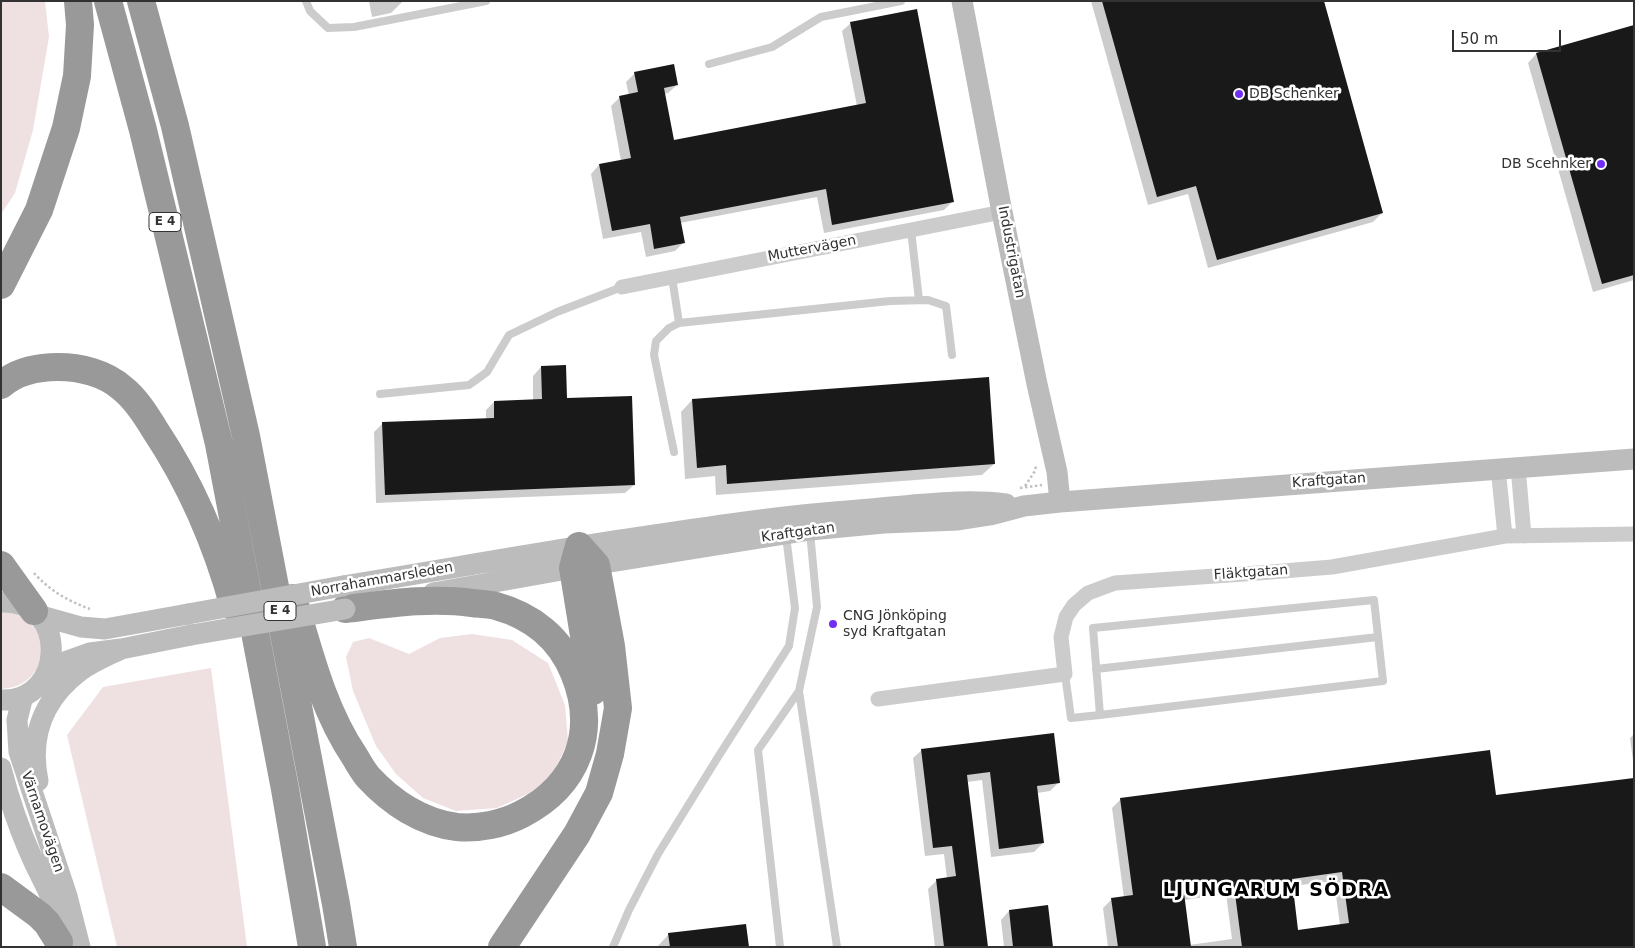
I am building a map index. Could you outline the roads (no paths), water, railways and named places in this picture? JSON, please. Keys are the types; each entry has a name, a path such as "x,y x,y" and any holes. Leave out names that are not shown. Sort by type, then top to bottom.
{"highway":[{"path":"1,284 39,210 66,128 77,76 80,25 78,1"},
{"name":"E 4","path":"108,1 143,130 219,444 285,789 312,947"},
{"name":"E 4","path":"141,1 175,126 246,436 334,895 342,947"},
{"path":"1,241 55,161"},
{"path":"1,385 7,380 30,370 74,367 97,374 122,388 142,410 166,445 205,520 226,577 285,789"},
{"path":"246,436 322,693 344,741 368,776 394,801 426,819 457,827 483,826 508,821 535,807 560,787 575,761 590,718 593,691 582,560"},
{"path":"502,947 577,834 599,793 610,754 618,708 611,646 582,560"},
{"path":"1,565 36,613"},
{"path":"344,598 413,602 454,600 494,605 521,614 544,629 562,649 571,665 581,690 585,712 582,741"},
{"path":"1,887 39,915 67,945"}],"street":[{"name":"Industrigatan","path":"962,1 1002,212 1057,472 1060,502"},
{"name":"Muttervägen","path":"622,287 1002,212"},
{"name":"Kraftgatan","path":"582,560 803,522 884,523 958,520 990,515 1024,506 1060,502 1634,459"},
{"path":"1508,468 1524,536"},
{"path":"1505,536 1508,468"},
{"name":"Kraftgatan","path":"582,560 785,534 803,522"},
{"name":"Fläktgatan","path":"1065,674 1061,637 1066,617 1074,605 1088,593 1109,585 1133,581 1332,567 1505,536 1634,534"},
{"name":"Norrahammarsleden","path":"1,602 8,601 22,605 36,613 81,627 105,629 188,614 344,598 582,560"},
{"name":"Norrahammarsleden","path":"22,696 36,688 46,675 66,662 90,653 121,649 191,635 344,598"},
{"path":"36,613 47,628 52,644 52,660 46,675"},
{"path":"47,832 35,763 38,729 44,713 65,684 76,674 121,649"},
{"path":"878,699 1065,674"},
{"path":"1,700 22,696"},
{"name":"Värnamovägen","path":"22,696 16,720 19,752 67,896 67,945"},
{"name":"Värnamovägen","path":"1,768 18,825 56,907 67,945"}],"lane":[{"path":"306,1 310,11 328,28 354,27 458,4 486,1"},
{"path":"709,64 772,47 821,17 901,1"},
{"path":"911,230 919,300"},
{"path":"672,277 679,323"},
{"path":"380,394 469,384 487,372 509,335 557,312 622,287"},
{"path":"674,452 654,355 656,341 669,328 679,323 890,301 928,300 946,306 952,355"},
{"path":"803,522 816,607 799,691 837,947"},
{"path":"613,947 629,910 658,854 789,646 795,608 785,534"},
{"path":"1065,674 1071,718 1100,715 1383,681 1374,600 1093,628 1100,715"},
{"path":"1096,669 1378,637"},
{"path":"780,947 758,750 799,691"}],"place":[{"name":"DB Schenker","path":"1239,94"},
{"name":"DB Scehnker","path":"1601,164"},
{"name":"CNG Jönköping syd Kraftgatan","path":"833,624"}],"district":[{"name":"LJUNGARUM SÖDRA","path":"1276,891"}]}
